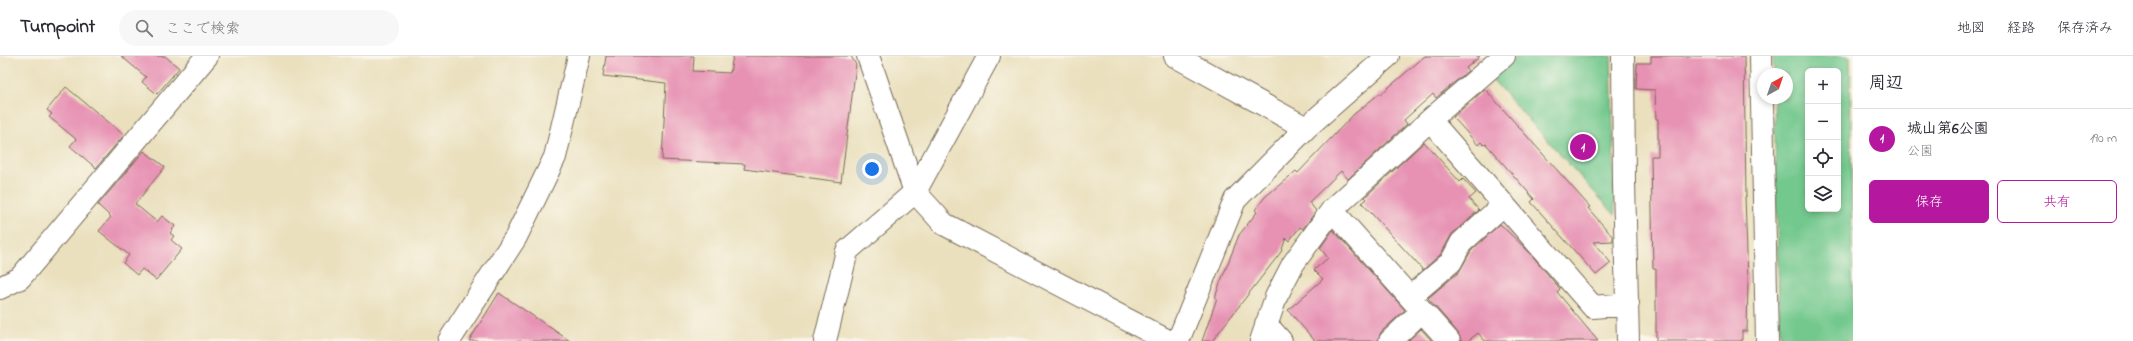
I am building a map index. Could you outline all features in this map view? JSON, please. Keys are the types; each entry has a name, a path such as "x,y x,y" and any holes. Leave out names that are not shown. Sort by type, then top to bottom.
{"street":[{"path":"0,288 20,278 208,56"},
{"path":"449,341 516,237 555,158 579,56"},
{"path":"868,56 915,192 944,224 1168,341"},
{"path":"825,341 847,251 915,192 989,56"},
{"path":"1175,56 1306,128"},
{"path":"1178,341 1235,200 1306,128 1388,56"},
{"path":"1281,341 1264,333 1276,297 1293,264 1332,210 1430,120 1504,56"},
{"path":"1623,56 1624,183 1628,341"},
{"path":"1761,56 1767,341"},
{"path":"1430,120 1593,306 1628,304"},
{"path":"1390,341 1416,304 1451,262 1461,242 1504,204"},
{"path":"1332,210 1449,341"}],"green space":[{"path":"1517,56 1611,56 1615,215 1491,78"},
{"path":"1773,56 1850,56 1853,341 1780,341 1774,104 1793,104 1793,68 1774,68"}],"building":[{"path":"121,56 165,56 179,68 157,94 142,82 146,77"},
{"path":"606,56 694,56 693,71 730,73 733,56 851,56 856,65 841,182 744,169 745,164 662,160 666,83 603,76"},
{"path":"1425,56 1480,56 1466,68 1468,71 1436,98 1433,94 1404,120 1407,124 1348,179 1341,171 1309,202 1316,211 1303,229 1300,227 1289,241 1286,238 1281,252 1212,341 1202,341 1217,298 1215,298 1219,286 1239,235 1257,212 1255,210 1265,197 1296,171 1298,173 1353,115 1380,93 1381,94"},
{"path":"1651,56 1744,56 1745,197 1748,280 1747,331 1742,331 1742,341 1656,341 1656,269 1653,269 1651,156 1658,156 1658,119 1656,119 1655,90 1636,89 1637,63 1651,63"},
{"path":"66,87 124,135 96,168 70,146 76,139 49,117 52,114 47,110"},
{"path":"1485,89 1590,207 1588,208 1613,237 1613,241 1593,242 1611,263 1596,275 1531,202 1534,199 1486,144 1484,145 1481,142 1478,145 1453,117"},
{"path":"1424,142 1460,182 1463,179 1476,193 1469,199 1479,210 1452,234 1441,254 1423,270 1362,203 1367,199 1365,197"},
{"path":"144,151 165,167 135,204 157,222 162,216 175,226 170,233 174,236 171,240 182,249 156,280 142,269 137,275 123,263 129,255 99,231 111,217 98,205"},
{"path":"1500,224 1530,253 1560,289 1557,292 1598,341 1485,341 1478,333 1468,341 1461,341 1458,333 1428,298 1459,272 1471,251"},
{"path":"1333,230 1405,310 1381,332 1378,341 1315,341 1288,310 1323,279 1314,270 1328,258 1320,248"},
{"path":"499,293 570,341 469,341"},
{"path":"1421,329 1432,341 1408,341"}],"place":[{"name":"城山第6公園","path":"1583,147"}]}
